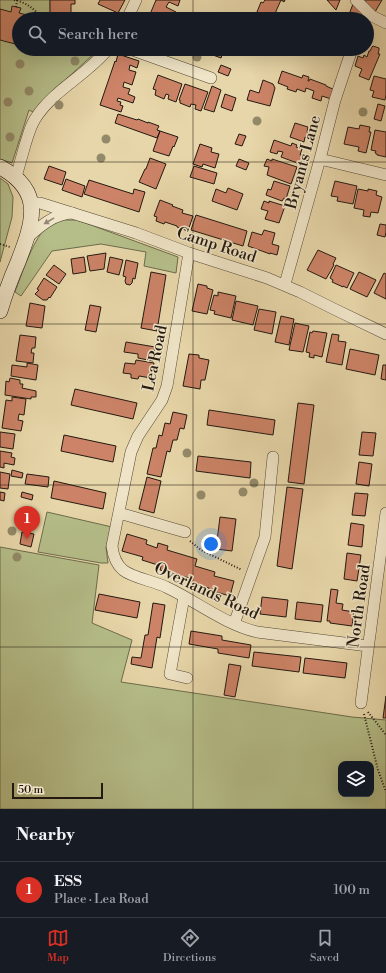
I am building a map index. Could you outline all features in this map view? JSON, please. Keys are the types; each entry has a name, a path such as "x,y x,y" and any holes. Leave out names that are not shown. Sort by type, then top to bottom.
{"main road":[{"path":"0,167 16,177 23,184 31,203 32,214 27,238 0,311"}],"street":[{"path":"130,12 136,0"},
{"path":"356,0 364,12"},
{"path":"374,21 386,23"},
{"path":"16,177 30,129 41,110 101,56"},
{"path":"150,56 211,78"},
{"name":"Bryants Lane","path":"285,284 335,100 350,56"},
{"path":"320,159 386,175"},
{"name":"Camp Road","path":"31,203 40,202 285,284 386,334"},
{"path":"27,238 39,227 53,218 68,213 75,214"},
{"name":"Lea Road","path":"128,573 114,558 112,546 131,452 134,444 162,400 167,386 189,253"},
{"path":"234,624 264,537 273,457"},
{"path":"119,513 185,532"},
{"name":"North Road","path":"361,703 386,513"},
{"name":"Overlands Road","path":"128,573 164,586 234,624 249,630 368,646"},
{"path":"184,597 170,674 187,678"}],"path":[{"path":"16,7 16,0 34,9 36,12"},
{"path":"0,244 5,245"},
{"path":"185,532 191,542 201,550 236,568 252,574"},
{"path":"361,703 386,735"},
{"path":"361,703 378,770 386,792"}],"green space":[{"path":"0,0 50,0 50,12 12,12 12,56 92,56 41,102 33,112 29,110 12,163 0,159"},
{"path":"0,178 8,184 13,197 12,217 0,262"},
{"path":"65,220 76,220 178,257 176,273 144,266 146,252 101,244 52,251 21,296 15,292 36,241 47,227"},
{"path":"47,512 112,527 106,547 108,563 38,552"},
{"path":"0,547 99,565 92,623 132,640 121,682 352,717 386,720 386,809 0,809"}],"building":[{"path":"50,0 75,0 75,4 71,4 71,12 50,12"},
{"path":"100,0 125,0 119,12 98,4"},
{"path":"156,0 180,0 178,6 169,2 166,7 176,12 151,12"},
{"path":"265,0 281,0 276,12 257,12 261,2 263,3"},
{"path":"327,0 340,0 336,10"},
{"path":"360,0 382,0 375,12"},
{"path":"353,4 361,12 350,12"},
{"path":"12,6 21,8 19,12 12,12 12,43 0,40 0,9 11,12"},
{"path":"374,46 379,48 378,54 380,54 369,80 359,76 362,69 355,66 358,56 363,58 364,56 374,56"},
{"path":"118,56 124,56 139,61 137,68 130,65 129,70 136,72 132,85 124,82 123,87 130,89 128,94 135,97 133,103 118,98 117,101 121,102 120,105 123,106 121,112 100,105 115,61 116,62"},
{"path":"221,65 231,69 228,76 218,72"},
{"path":"282,71 302,78 303,75 309,77 308,81 310,79 335,90 331,99 322,96 321,101 312,98 314,91 306,88 305,92 297,89 296,92 287,89 288,87 278,83"},
{"path":"158,75 182,84 176,102 168,99 169,95 166,94 164,99 155,95 156,90 153,89"},
{"path":"374,76 386,79 385,100 372,97 374,91 370,90"},
{"path":"263,80 273,84 275,88 270,106 247,100 250,90 259,93"},
{"path":"185,84 208,92 201,111 195,109 196,105 191,104 190,107 180,103 179,100"},
{"path":"212,86 221,90 214,112 204,109"},
{"path":"225,94 236,98 232,111 221,107"},
{"path":"378,104 385,106 381,121 374,119"},
{"path":"118,114 159,126 157,130 160,131 157,138 115,123"},
{"path":"295,123 308,127 307,132 309,133 307,138 305,137 304,142 290,137"},
{"path":"360,125 370,127 369,132 371,132 366,153 358,151 359,147 344,144 348,127 359,129"},
{"path":"375,130 386,132 386,157 377,155 375,153 376,151 371,150"},
{"path":"160,131 178,137 169,156 153,151"},
{"path":"239,134 246,136 242,146 235,144"},
{"path":"274,140 291,146 292,143 297,145 296,147 302,149 300,155 303,155 300,164 281,157 283,152 278,151 277,154 270,152"},
{"path":"200,144 212,148 211,152 219,154 215,168 203,164 202,167 193,164"},
{"path":"150,158 166,164 156,189 139,182"},
{"path":"239,159 249,163 246,170 236,166"},
{"path":"267,159 272,161 272,159 297,167 291,184 267,175 269,167 264,166"},
{"path":"49,166 66,172 62,185 44,179"},
{"path":"194,166 217,173 214,184 190,177"},
{"path":"66,179 85,186 82,197 62,190"},
{"path":"89,180 133,194 134,189 145,192 139,212 84,194"},
{"path":"274,181 290,186 286,199 284,198 282,201 266,195 268,189 271,190"},
{"path":"335,181 357,186 353,204 337,201 338,197 331,196"},
{"path":"228,188 243,194 237,210 212,201 216,189 226,193"},
{"path":"358,189 377,191 376,195 382,197 378,213 371,212 370,217 363,216 364,210 354,208"},
{"path":"160,200 183,210 182,213 193,216 188,231 165,222 164,224 156,221 157,217 154,216"},
{"path":"264,201 285,206 279,223 265,219 268,211 261,209"},
{"path":"196,215 247,231 243,246 191,230"},
{"path":"380,224 386,225 385,237 377,235"},
{"path":"264,230 275,233 272,244 279,246 277,255 248,246 252,232 262,235"},
{"path":"318,250 336,258 333,264 334,265 326,279 307,270"},
{"path":"106,253 104,269 90,271 87,256"},
{"path":"84,257 86,272 73,274 71,259"},
{"path":"110,257 123,260 119,275 107,272"},
{"path":"126,260 138,263 135,279 133,278 130,285 126,284 126,277 123,276"},
{"path":"54,265 66,274 59,284 46,275"},
{"path":"336,265 354,273 347,288 332,282 333,280 330,278"},
{"path":"151,272 166,275 157,331 141,328"},
{"path":"359,272 376,280 367,297 350,289"},
{"path":"384,273 386,274 386,299 374,293"},
{"path":"44,278 57,287 47,300 43,300 35,294 39,290 37,289"},
{"path":"198,284 207,286 207,288 213,290 207,314 192,311"},
{"path":"218,292 236,296 231,318 214,314 215,311 210,310 214,295 218,296"},
{"path":"236,301 258,306 253,325 232,320"},
{"path":"30,303 45,306 42,328 26,326"},
{"path":"90,305 101,307 96,332 85,330"},
{"path":"259,309 276,312 272,334 254,330"},
{"path":"281,316 294,319 289,345 275,342"},
{"path":"295,323 309,326 303,352 289,350"},
{"path":"313,331 327,333 322,357 314,355 314,358 309,357 310,353 306,352 310,332 312,333"},
{"path":"332,334 339,335 338,341 346,342 342,365 326,362"},
{"path":"20,335 36,337 35,348 32,348 31,353 34,353 33,363 16,361"},
{"path":"126,342 155,347 153,361 138,358 138,354 124,352"},
{"path":"350,349 379,355 375,375 346,369"},
{"path":"189,354 199,355 199,358 209,360 205,380 201,380 200,389 183,386"},
{"path":"136,360 154,363 153,367 157,368 156,373 152,373 151,378 139,376 138,379 131,378 131,374 123,373 125,363 135,364"},
{"path":"27,363 38,365 36,380 11,376 12,365 27,367"},
{"path":"383,365 386,365 386,380 381,379"},
{"path":"10,378 20,380 20,384 23,384 22,388 36,391 36,397 31,397 31,399 5,395 6,381 9,382"},
{"path":"75,389 137,403 133,419 71,405"},
{"path":"12,397 26,399 24,415 19,414 18,420 23,421 21,431 2,428 6,400 12,401"},
{"path":"298,403 314,405 304,484 288,482"},
{"path":"209,410 275,420 273,435 207,425"},
{"path":"173,412 187,415 184,429 180,428 177,440 173,440 170,452 167,451 161,477 147,474 153,448 156,448 159,435 162,436 165,423 170,424"},
{"path":"0,432 15,434 13,449 0,447"},
{"path":"362,432 376,433 373,456 359,455"},
{"path":"64,435 116,446 113,462 61,451"},
{"path":"0,451 12,453 11,457 15,458 14,465 4,463 4,468 0,467"},
{"path":"198,456 251,462 250,478 196,471"},
{"path":"359,462 372,464 369,486 356,484"},
{"path":"12,470 23,473 22,478 11,476"},
{"path":"0,472 10,474 8,489 0,488"},
{"path":"27,474 49,477 48,487 25,484"},
{"path":"147,477 161,481 154,513 139,509"},
{"path":"54,481 106,493 103,509 51,498"},
{"path":"287,487 303,489 292,569 277,566"},
{"path":"0,492 5,493 4,501 0,500"},
{"path":"22,492 33,495 32,500 21,497"},
{"path":"355,493 368,494 365,516 352,515"},
{"path":"220,517 236,519 232,551 216,549"},
{"path":"351,523 364,525 362,547 348,545"},
{"path":"22,532 34,534 31,547 20,544"},
{"path":"127,534 147,540 146,544 157,548 158,543 168,546 167,550 197,559 195,566 215,572 214,576 234,581 230,596 189,582 189,578 160,570 161,566 142,560 143,557 122,551"},
{"path":"347,553 361,555 357,581 344,579"},
{"path":"331,589 338,590 336,603 343,604 342,610 354,612 352,626 330,623 330,621 327,621"},
{"path":"99,594 140,602 137,618 95,610"},
{"path":"262,597 288,600 286,617 260,614"},
{"path":"297,602 323,605 321,622 295,619"},
{"path":"153,603 165,605 160,638 157,637 152,668 131,664 132,657 141,658 145,635 148,635"},
{"path":"191,631 222,636 222,640 251,645 249,658 218,653 218,649 189,644"},
{"path":"254,652 301,657 299,672 252,666"},
{"path":"305,658 347,663 345,678 303,673"},
{"path":"229,664 241,666 235,697 224,695"},
{"path":"386,696 386,718 383,718"}],"place":[{"name":"ESS","path":"27,539"}]}
